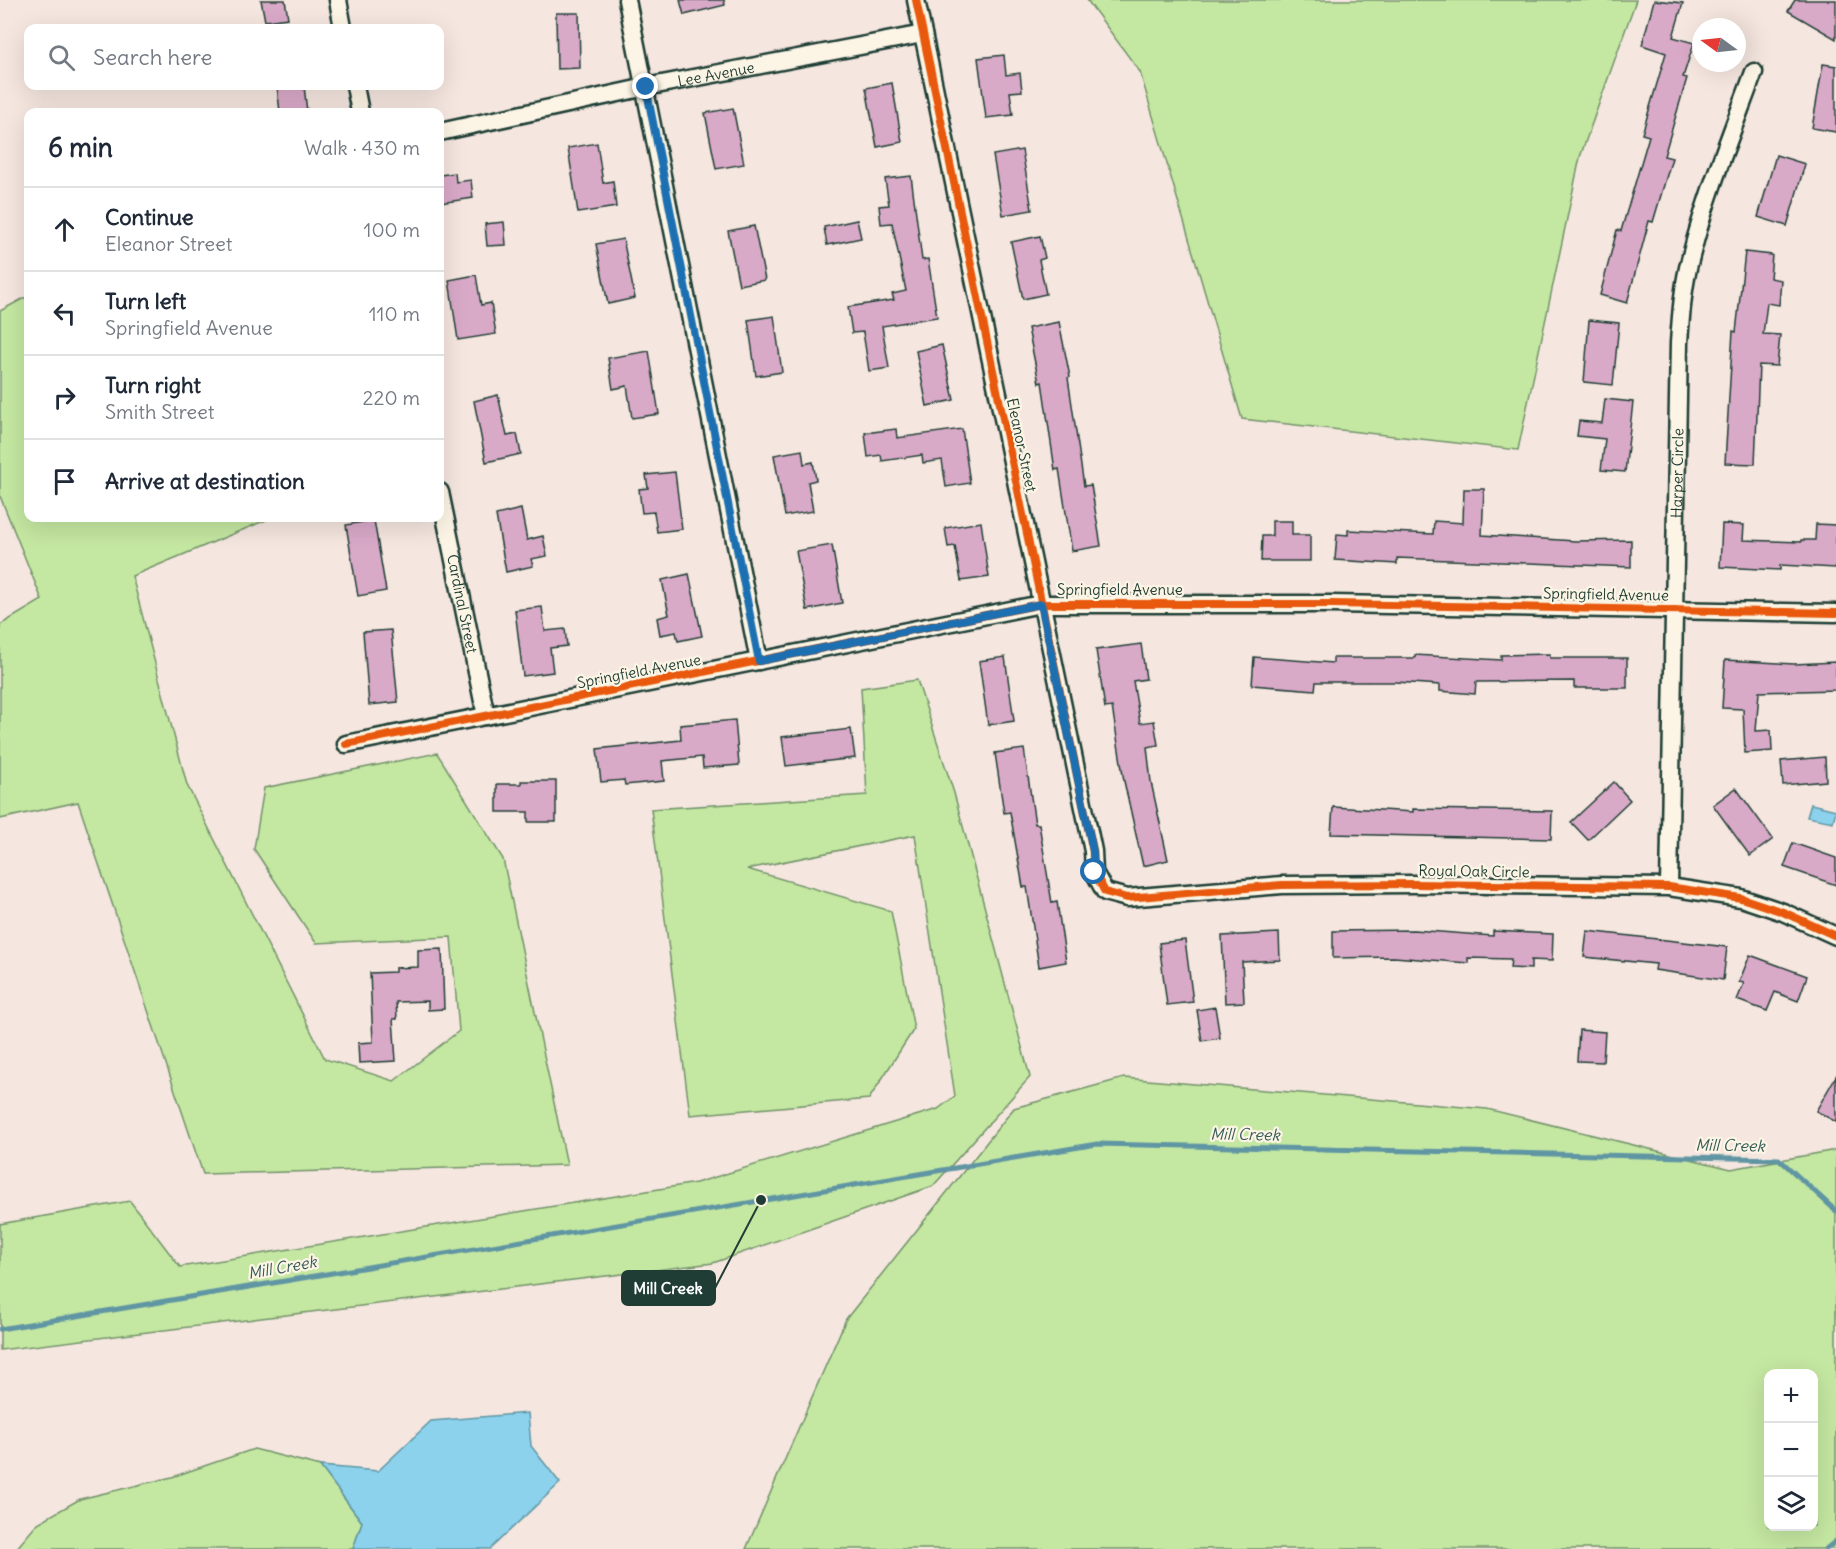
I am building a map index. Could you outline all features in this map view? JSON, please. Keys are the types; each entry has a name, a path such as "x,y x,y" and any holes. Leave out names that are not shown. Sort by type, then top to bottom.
{"street":[{"path":"338,0 343,24"},
{"path":"627,0 759,661"},
{"name":"Eleanor Street","path":"916,0 1093,851 1094,872 1106,892"},
{"name":"Lee Avenue","path":"444,131 646,87 923,34"},
{"name":"Harper Circle","path":"1669,887 1679,343 1683,299 1691,256 1724,154 1754,72"},
{"path":"356,90 359,108"},
{"name":"Cardinal Street","path":"444,511 486,716"},
{"name":"Springfield Avenue","path":"346,744 1041,604 1331,603 1836,613"},
{"name":"Royal Oak Circle","path":"1106,892 1127,898 1282,885 1669,887 1741,898 1783,912 1836,936"}],"green space":[{"path":"1087,0 1636,0 1580,157 1518,450 1242,419 1140,72"},
{"path":"24,298 24,522 261,522 132,576 187,785 325,1059 394,1081 459,1031 451,937 316,943 254,849 264,788 437,753 503,859 567,1165 203,1174 78,802 0,819 0,625 42,600 0,496 0,311"},
{"path":"917,680 954,793 1030,1077 933,1186 713,1263 0,1350 0,1224 130,1201 180,1267 696,1183 938,1109 955,1096 915,835 747,869 891,911 914,1029 869,1099 690,1115 651,809 867,795 861,688"},
{"path":"1124,1078 1487,1109 1731,1169 1836,1150 1836,1549 746,1549 846,1319 1014,1108"},
{"path":"254,1449 320,1466 362,1522 353,1549 16,1549 38,1523 80,1499 172,1477"}],"water":[{"path":"1811,804 1836,810 1833,822 1807,817"},
{"path":"528,1413 531,1446 560,1483 490,1549 353,1549 362,1522 320,1466 378,1471 431,1421"}],"building":[{"path":"261,0 285,0 288,18 265,21"},
{"path":"680,0 724,0 725,5 684,15"},
{"path":"1654,0 1683,3 1673,37 1692,42 1683,77 1687,78 1664,156 1672,158 1653,222 1649,221 1627,303 1600,295 1617,230 1621,231 1649,136 1642,134 1666,53 1642,45"},
{"path":"1795,0 1836,0 1836,39 1788,11"},
{"path":"556,13 579,13 580,68 557,69"},
{"path":"1004,55 1006,75 1020,73 1022,91 1010,92 1013,115 986,118 978,58"},
{"path":"1823,64 1836,66 1836,132 1812,128"},
{"path":"892,83 902,142 877,147 866,88"},
{"path":"277,90 304,90 307,108 280,108"},
{"path":"733,108 744,164 716,169 705,113"},
{"path":"597,143 603,183 613,181 616,207 578,213 568,148"},
{"path":"1022,150 1032,210 1003,215 993,155"},
{"path":"1776,155 1805,164 1787,226 1758,217"},
{"path":"455,173 456,182 471,180 473,198 444,202 444,174"},
{"path":"911,176 922,260 928,259 937,317 882,326 889,368 869,371 863,332 852,333 848,307 894,300 892,294 906,291 892,223 881,224 879,206 889,205 885,179"},
{"path":"857,220 861,238 827,245 824,227"},
{"path":"504,222 506,245 487,246 485,224"},
{"path":"754,226 765,280 739,285 728,231"},
{"path":"1040,236 1045,258 1039,260 1046,294 1023,299 1011,242"},
{"path":"623,239 635,298 608,304 596,244"},
{"path":"1745,252 1772,255 1770,278 1781,280 1779,305 1767,303 1763,334 1780,335 1777,366 1759,365 1755,464 1725,463 1733,331 1736,332"},
{"path":"476,275 481,305 491,303 496,334 458,340 449,280"},
{"path":"774,316 782,372 756,376 748,320"},
{"path":"1589,320 1619,323 1613,385 1584,382"},
{"path":"1059,322 1070,377 1068,378 1084,486 1091,485 1101,546 1072,551 1059,469 1055,470 1042,382 1039,383 1028,328"},
{"path":"942,345 954,400 927,406 916,351"},
{"path":"649,351 659,414 632,418 627,386 613,389 608,358"},
{"path":"498,395 507,436 517,434 521,454 486,462 474,401"},
{"path":"1605,399 1633,402 1625,472 1601,470 1605,439 1577,436 1579,421 1602,423"},
{"path":"896,429 897,438 962,429 970,483 946,487 942,460 923,463 922,455 882,461 881,455 868,457 865,433"},
{"path":"802,450 804,464 813,462 816,480 808,482 813,511 785,516 774,455"},
{"path":"675,472 682,529 657,532 654,512 642,513 639,489 648,488 646,475"},
{"path":"1464,489 1484,489 1482,535 1575,541 1631,540 1631,567 1397,558 1397,564 1335,560 1337,534 1348,535 1348,530 1433,534 1434,521 1463,523"},
{"path":"521,509 527,540 543,536 547,556 531,559 533,566 506,572 496,515"},
{"path":"1272,521 1292,521 1292,535 1310,535 1310,561 1261,561 1262,536 1272,536"},
{"path":"374,522 386,591 358,596 346,525"},
{"path":"981,522 989,577 961,581 955,546 948,547 945,528"},
{"path":"1722,524 1744,525 1743,540 1801,542 1801,540 1815,540 1816,524 1836,525 1836,568 1780,565 1780,570 1720,567"},
{"path":"832,545 842,603 807,610 796,551"},
{"path":"689,574 702,636 678,641 676,632 660,635 657,618 669,615 662,580"},
{"path":"542,607 545,631 565,629 567,646 550,648 553,672 523,676 515,610"},
{"path":"391,630 398,702 369,705 363,632"},
{"path":"1141,644 1146,679 1133,681 1140,723 1154,721 1158,745 1147,747 1151,782 1168,860 1143,866 1124,781 1112,707 1105,708 1096,650"},
{"path":"1550,654 1550,658 1627,658 1627,688 1574,688 1574,681 1476,682 1475,694 1440,691 1440,685 1396,682 1316,682 1315,690 1252,685 1254,657 1333,663 1333,658 1415,658 1415,655 1501,660 1501,655"},
{"path":"1005,657 1014,721 988,725 979,661"},
{"path":"1725,660 1794,664 1836,662 1836,690 1759,692 1756,731 1771,730 1772,751 1745,753 1743,709 1722,708"},
{"path":"735,720 739,765 703,768 702,757 662,761 664,781 625,785 624,780 601,782 597,749 681,740 680,725"},
{"path":"851,729 855,758 786,766 782,737"},
{"path":"1024,749 1035,824 1039,824 1052,903 1057,902 1066,962 1039,967 1027,887 1023,887 1010,812 1004,813 995,753"},
{"path":"1825,757 1826,781 1783,785 1781,761"},
{"path":"521,781 556,781 556,822 528,822 528,812 497,812 497,784 521,784"},
{"path":"1614,782 1630,800 1588,840 1571,822"},
{"path":"1736,788 1773,839 1750,856 1713,805"},
{"path":"1333,807 1413,812 1413,809 1552,811 1551,839 1331,834"},
{"path":"1793,843 1836,858 1836,885 1784,867"},
{"path":"1414,930 1493,936 1493,931 1553,934 1552,961 1531,960 1531,969 1510,968 1511,959 1468,958 1468,963 1394,957 1333,958 1333,931"},
{"path":"1587,931 1727,947 1723,980 1655,970 1656,964 1584,957"},
{"path":"1279,933 1280,960 1242,962 1244,1002 1225,1003 1222,936"},
{"path":"1185,940 1193,1002 1167,1005 1159,943"},
{"path":"442,949 444,1009 428,1010 428,1001 396,1002 397,1019 393,1019 396,1061 359,1063 358,1043 373,1042 370,973 395,972 395,968 418,967 418,950"},
{"path":"1750,955 1807,976 1798,1001 1775,992 1767,1011 1737,1000 1744,983 1739,982"},
{"path":"1215,1007 1220,1038 1202,1041 1197,1010"},
{"path":"1579,1030 1605,1032 1603,1062 1577,1061"},
{"path":"1836,1076 1836,1122 1816,1111"}],"waterway":[{"name":"Mill Creek","path":"0,1329 1097,1144 1779,1159 1836,1211"},
{"path":"1826,1549 1836,1541"}],"cycle path":[{"path":"916,0 1093,851 1094,872 1105,892 1127,898 1282,885 1669,887 1741,898 1783,912 1836,936"},
{"path":"346,744 1041,604 1331,604 1836,613"}],"place":[{"name":"Mill Creek","path":"761,1200"}],"route":[{"path":"646,87 759,661 1041,604 1093,851 1094,872"}]}
